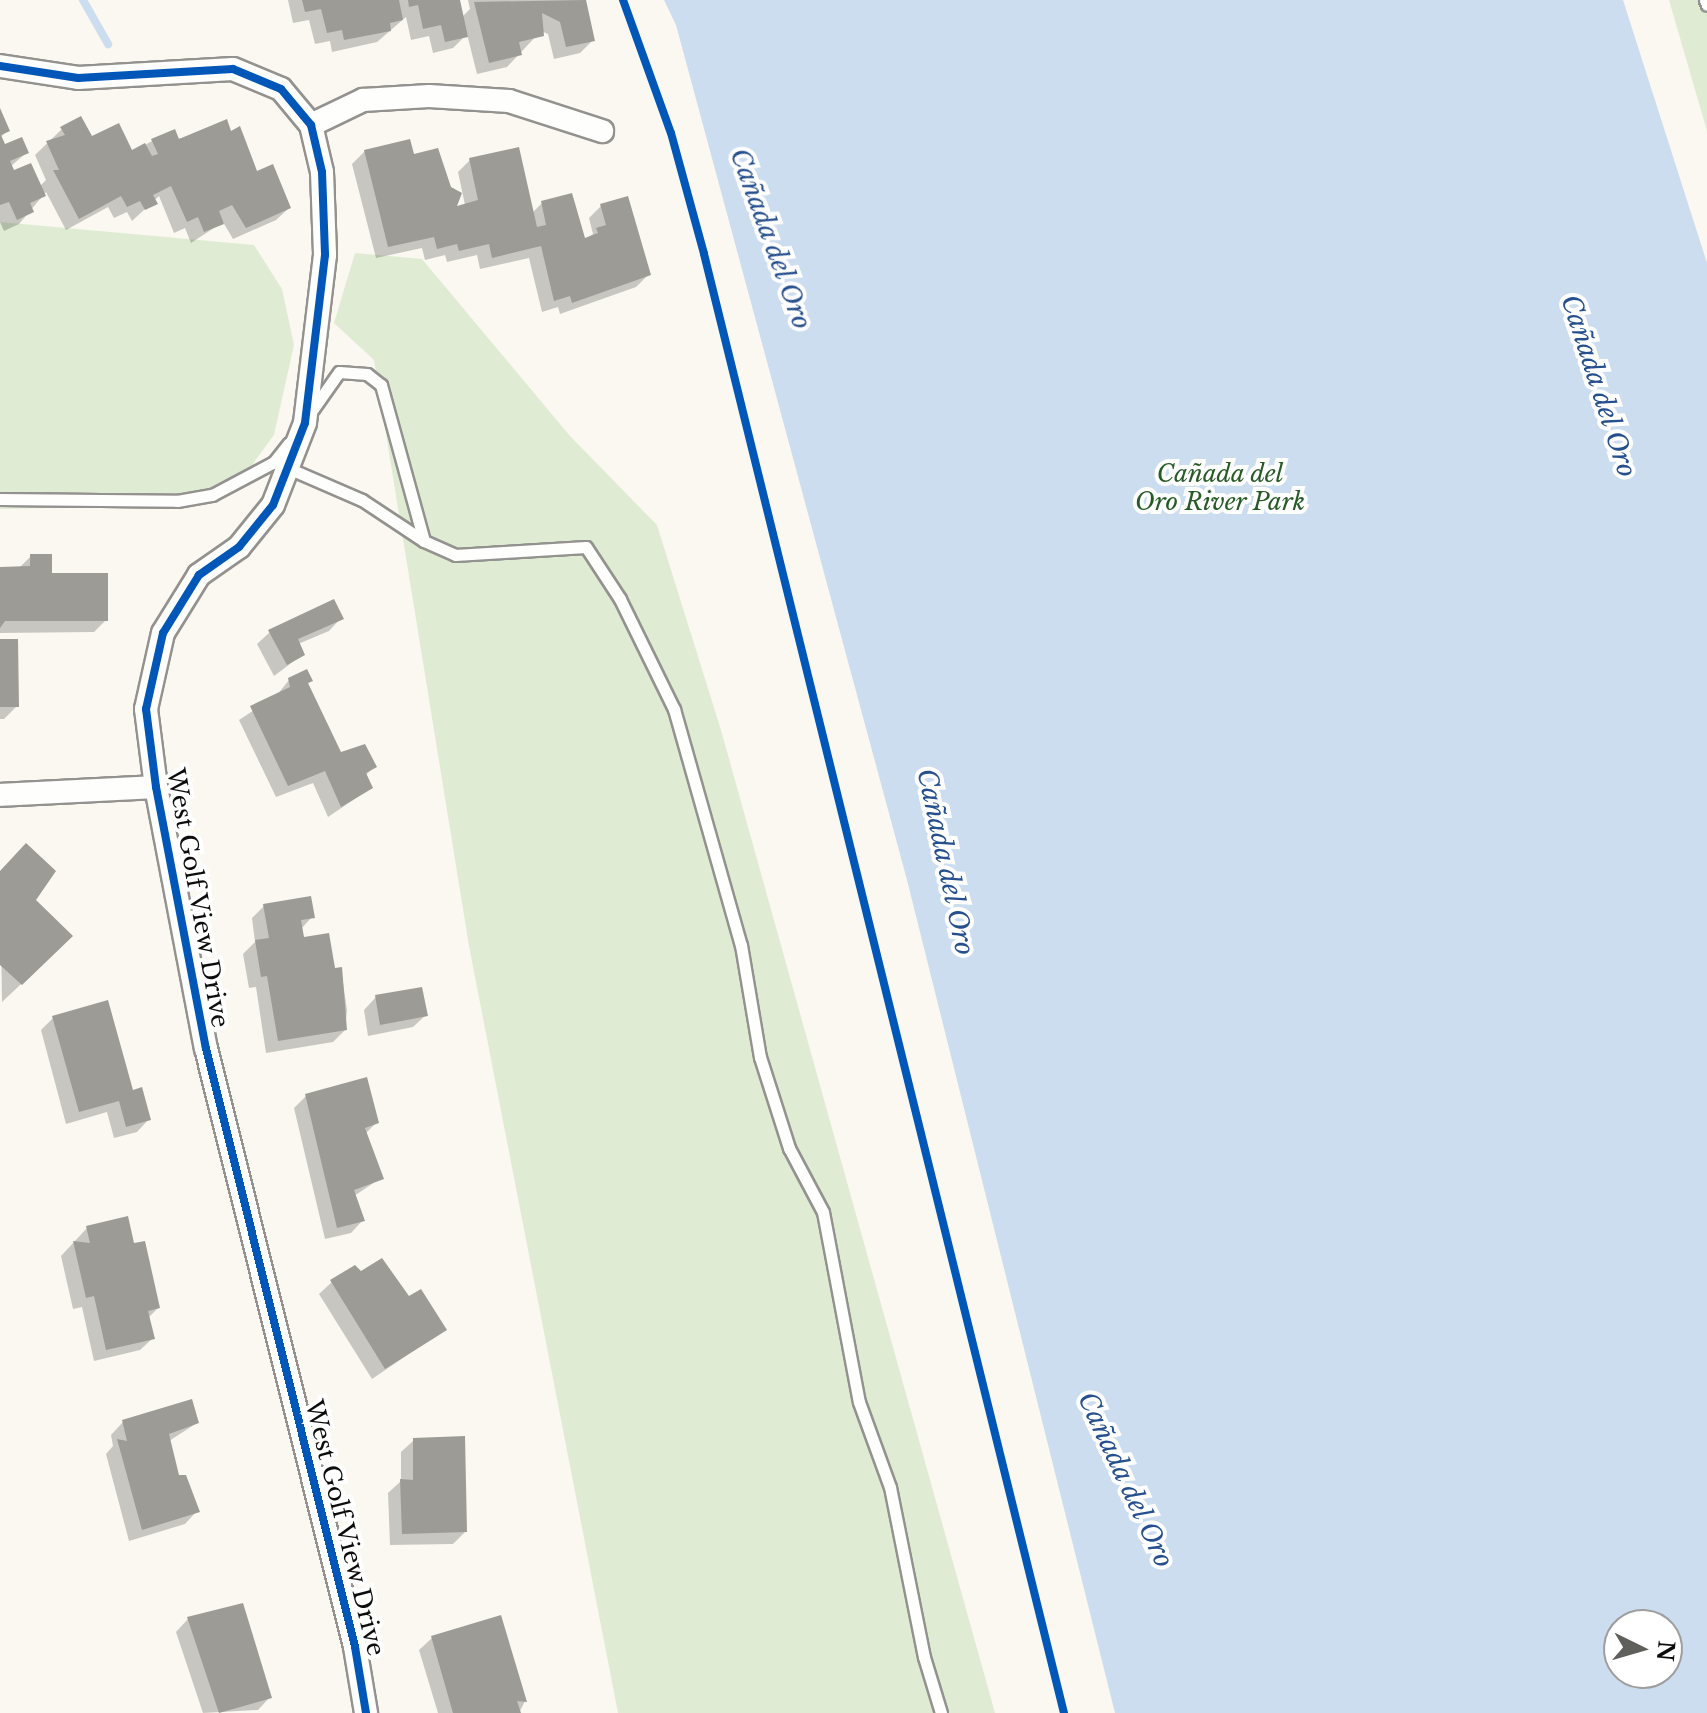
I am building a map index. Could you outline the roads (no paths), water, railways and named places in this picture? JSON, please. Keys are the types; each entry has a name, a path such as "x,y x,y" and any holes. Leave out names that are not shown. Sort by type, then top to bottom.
{"street":[{"path":"0,66 78,78 233,69 281,89 311,125 363,100 429,96 509,101 602,131"},
{"name":"West Golf View Drive","path":"311,125 322,172 325,255 305,423 281,465 273,505 239,547 199,575 163,633 146,709 156,787 206,1048 355,1647 366,1713"},
{"path":"0,795 156,787"}],"lane":[{"path":"305,423 329,379 339,372 367,374 381,385 424,541"},
{"path":"0,499 177,501 212,495 281,465 304,479 362,500 424,541 455,555 586,547 620,599 668,695 741,945 760,1057 789,1148 823,1212 859,1402 890,1487 924,1657 941,1713"}],"water":[{"name":"Cañada del Oro River Park","path":"664,0 1623,0 1707,263 1707,1713 1115,1713 907,880 676,25"}],"waterway":[{"path":"83,0 108,44"}],"water label":[{"name":"Cañada del Oro","path":"770,239"},
{"name":"Cañada del Oro","path":"1598,386"},
{"name":"Cañada del Oro","path":"945,862"},
{"name":"Cañada del Oro","path":"1125,1480"}]}
